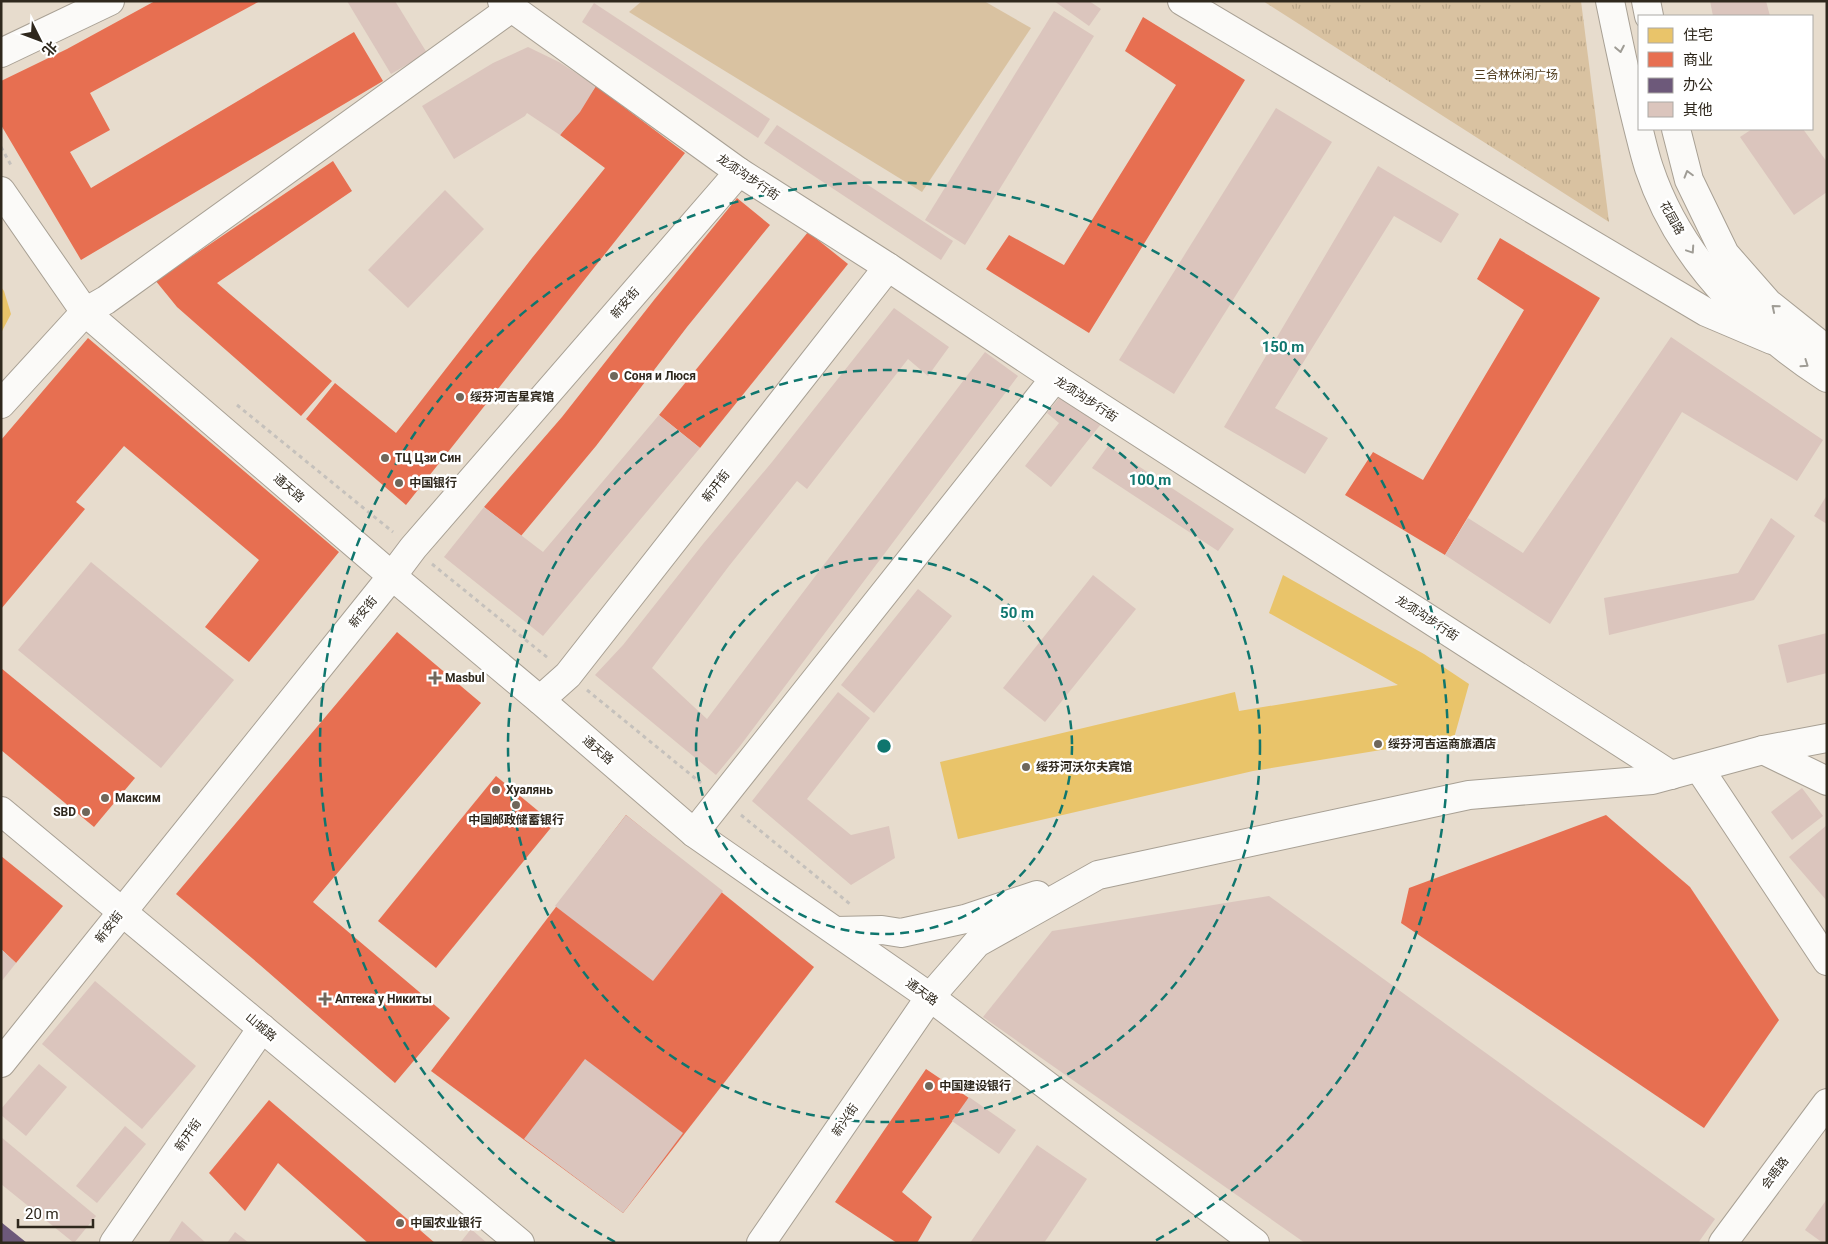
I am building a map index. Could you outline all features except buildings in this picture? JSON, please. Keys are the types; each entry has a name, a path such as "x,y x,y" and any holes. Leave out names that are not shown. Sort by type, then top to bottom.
{"street":[{"path":"1,53 110,1"},
{"path":"1182,1 1706,312 1772,340"},
{"name":"花园路","path":"1610,1 1638,129"},
{"path":"1646,1 1649,15"},
{"path":"1,404 85,312 106,300 506,5"},
{"name":"龙须沟步行街","path":"506,5 739,172 888,267 1054,378 1671,775"},
{"name":"花园路","path":"1638,130 1648,168 1663,203 1690,250 1717,285 1745,315 1772,340 1827,378"},
{"path":"1676,130 1689,180 1725,254 1768,303 1827,350"},
{"name":"新安街","path":"1,1063 413,548 739,172"},
{"name":"通天路","path":"8,182 85,312 694,833 930,997 1255,1243"},
{"name":"新开街","path":"540,700 568,675 888,267"},
{"path":"694,833 1054,378"},
{"path":"836,931 882,930 901,933 965,919 1098,875 1469,795 1652,780 1763,750 1824,737"},
{"path":"1763,750 1827,781"},
{"path":"1699,768 1827,961"},
{"name":"山城路","path":"1,811 520,1243"},
{"name":"新兴街","path":"761,1243 930,997 977,943 1098,875"},
{"name":"新开街","path":"114,1243 262,1028"},
{"name":"会晤路","path":"1723,1243 1827,1102"}],"path":[{"path":"1,147 8,182"},
{"path":"231,400 851,905"}],"green space":[{"path":"642,1 984,1 1031,28 922,192 629,12"},
{"name":"三合林休闲广场","path":"1263,1 1581,1 1609,222"}],"place":[{"name":"Соня и Люся","path":"614,376"},
{"name":"绥芬河吉星宾馆","path":"460,397"},
{"name":"ТЦ Цзи Син","path":"385,458"},
{"name":"中国银行","path":"399,483"},
{"name":"Masbul","path":"435,678"},
{"name":"绥芬河吉运商旅酒店","path":"1378,744"},
{"name":"绥芬河沃尔夫宾馆","path":"1026,767"},
{"name":"Хуалянь","path":"496,790"},
{"name":"Максим","path":"105,798"},
{"name":"中国邮政储蓄银行","path":"516,805"},
{"name":"SBD","path":"86,812"},
{"name":"Аптека у Никиты","path":"325,999"},
{"name":"中国建设银行","path":"929,1086"},
{"name":"中国农业银行","path":"400,1223"}]}
